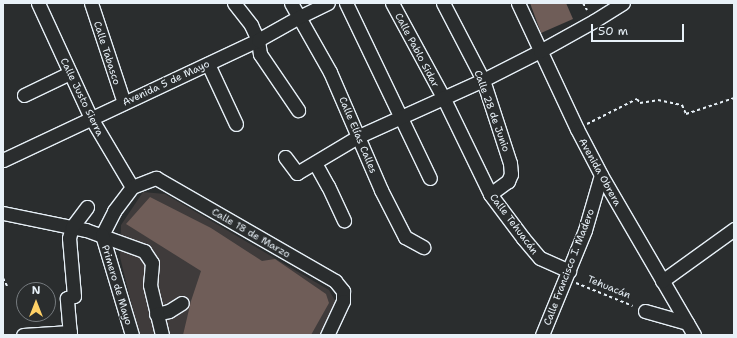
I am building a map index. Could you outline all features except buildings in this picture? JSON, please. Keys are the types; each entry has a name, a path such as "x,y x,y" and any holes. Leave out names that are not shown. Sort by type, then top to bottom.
{"street":[{"name":"Calle Justo Sierra","path":"38,3 91,118 132,188"},
{"name":"Calle Tabasco","path":"91,3 124,103"},
{"path":"234,3 248,20 258,40 260,54 298,110"},
{"name":"Calle Elías Calles","path":"292,3 330,72 359,136 381,190 405,237 423,247"},
{"name":"Avenida 5 de Mayo","path":"3,160 258,40 328,3"},
{"path":"346,3 430,178"},
{"name":"Calle Pablo Sidar","path":"392,3 443,97"},
{"name":"Calle 28 de Junio","path":"443,3 483,80 510,164 511,174 508,181 490,194"},
{"name":"Avenida Obrera","path":"518,3 577,129 601,175 694,335"},
{"path":"284,157 297,173 359,136 483,80 540,51 594,22 623,3"},
{"path":"208,64 236,124"},
{"path":"24,95 70,73"},
{"name":"Calle Tehuacán","path":"443,97 490,194 540,258 568,275"},
{"path":"315,163 328,186 344,221"},
{"name":"Calle Francisco I. Madero","path":"542,335 568,275 587,223 601,175"},
{"name":"Calle 18 de Marzo","path":"132,188 156,178 335,281 343,291 343,301 327,335"},
{"path":"102,235 114,211 132,188"},
{"path":"23,335 70,333 67,298 74,296 68,244 72,227 87,206"},
{"path":"3,213 72,227 102,235 144,252 152,263 150,285 162,335"},
{"path":"662,281 733,231"},
{"name":"Primero de Mayo","path":"102,235 132,335"},
{"path":"156,314 169,311 182,303"},
{"path":"645,311 687,323"}],"path":[{"path":"577,129 637,100 640,103 658,100 682,105 686,114 734,98"},
{"name":"Tehuacán","path":"568,275 645,311"},
{"path":"3,278 7,286"}],"shaded area":[{"path":"143,192 165,194 329,290 338,306 326,335 139,335 120,257 121,225"}]}
